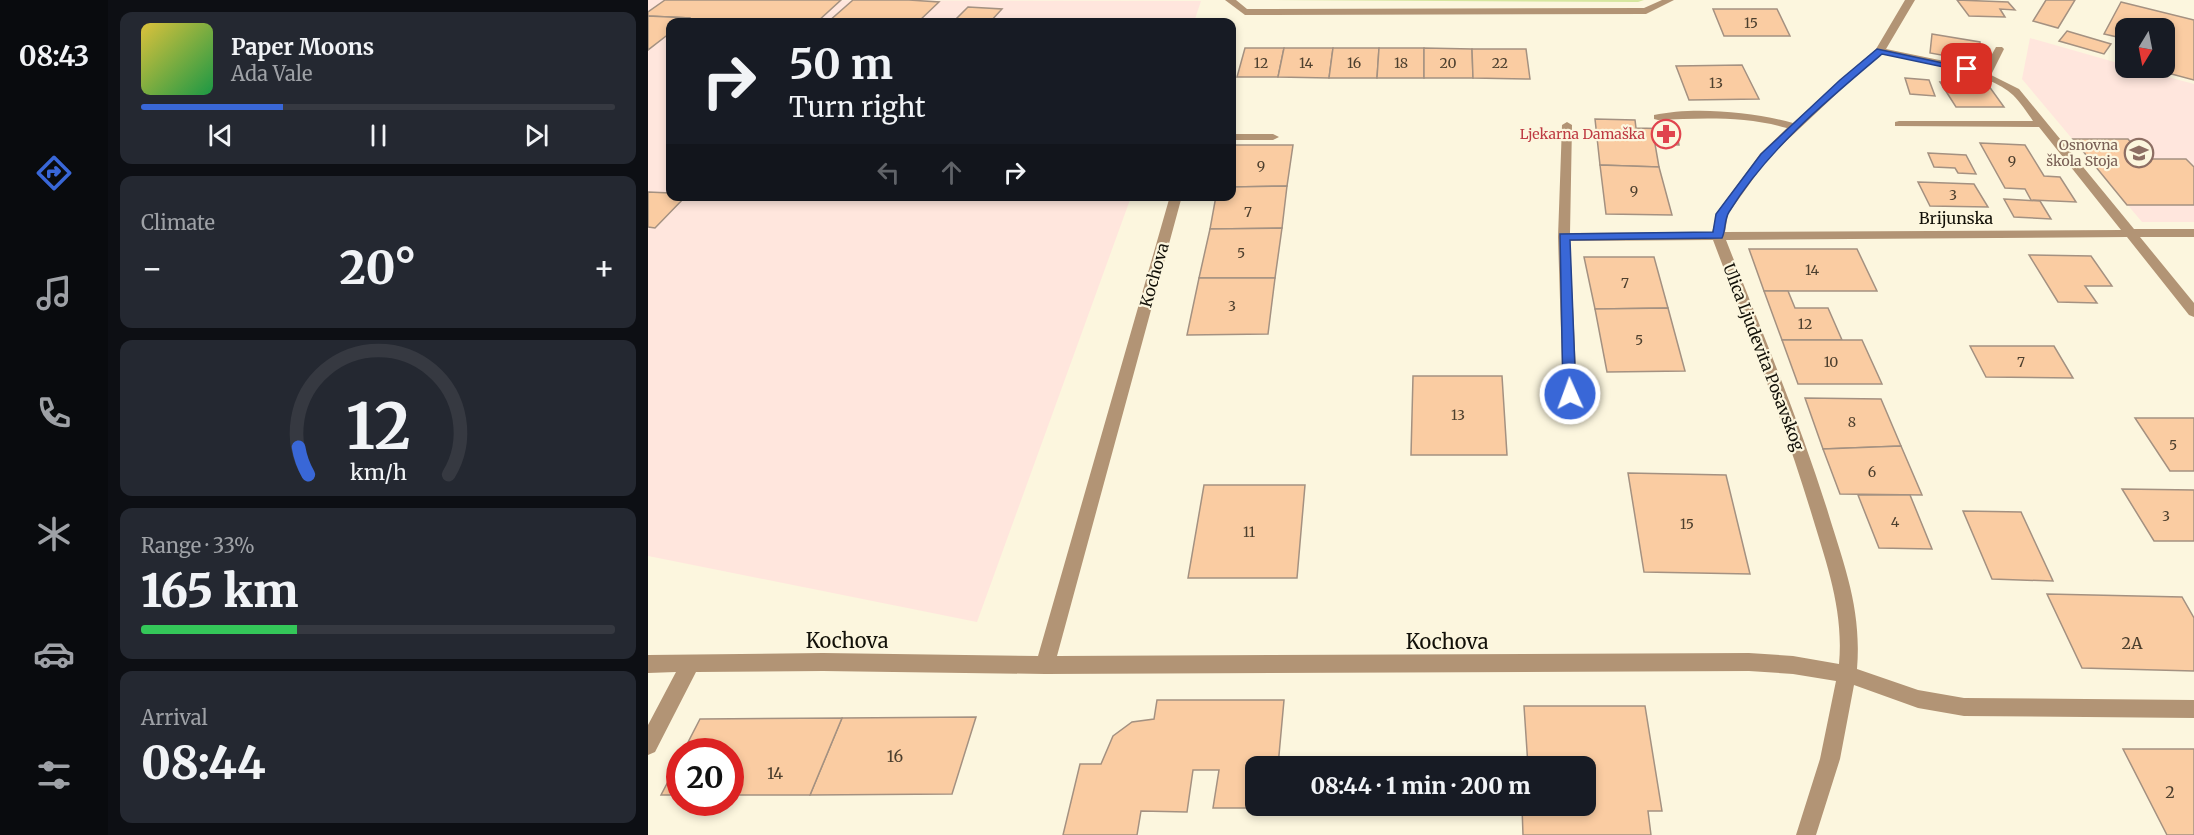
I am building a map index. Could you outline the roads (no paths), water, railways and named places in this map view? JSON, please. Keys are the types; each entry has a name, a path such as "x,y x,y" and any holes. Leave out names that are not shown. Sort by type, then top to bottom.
{"street":[{"path":"1230,0 1245,12 1646,11 1669,0"},
{"path":"1718,236 1722,214 1764,156 1880,51 1910,0"},
{"path":"1986,76 1999,49"},
{"path":"1880,51 1967,69 2014,91 2194,312"},
{"path":"1658,117 1737,114 1771,119 1795,127"},
{"path":"1899,124 2042,124"},
{"path":"1567,125 1564,237 1570,394"},
{"path":"1236,137 1273,137"},
{"name":"Kochova","path":"1045,665 1175,201"},
{"name":"Brijunska","path":"1564,237 2194,233"},
{"name":"Ulica Ljudevita Posavskog","path":"1718,236 1801,453 1845,595 1850,642 1847,674 1830,759 1806,835"},
{"name":"Kochova","path":"648,664 1749,662 1793,665 1847,674"},
{"path":"648,745 691,663"},
{"path":"1847,674 1918,699 1964,707 2194,708"}],"place":[{"name":"Ljekarna Damaška","path":"1666,134"},
{"name":"Osnovna škola Stoja","path":"2139,153"}]}
